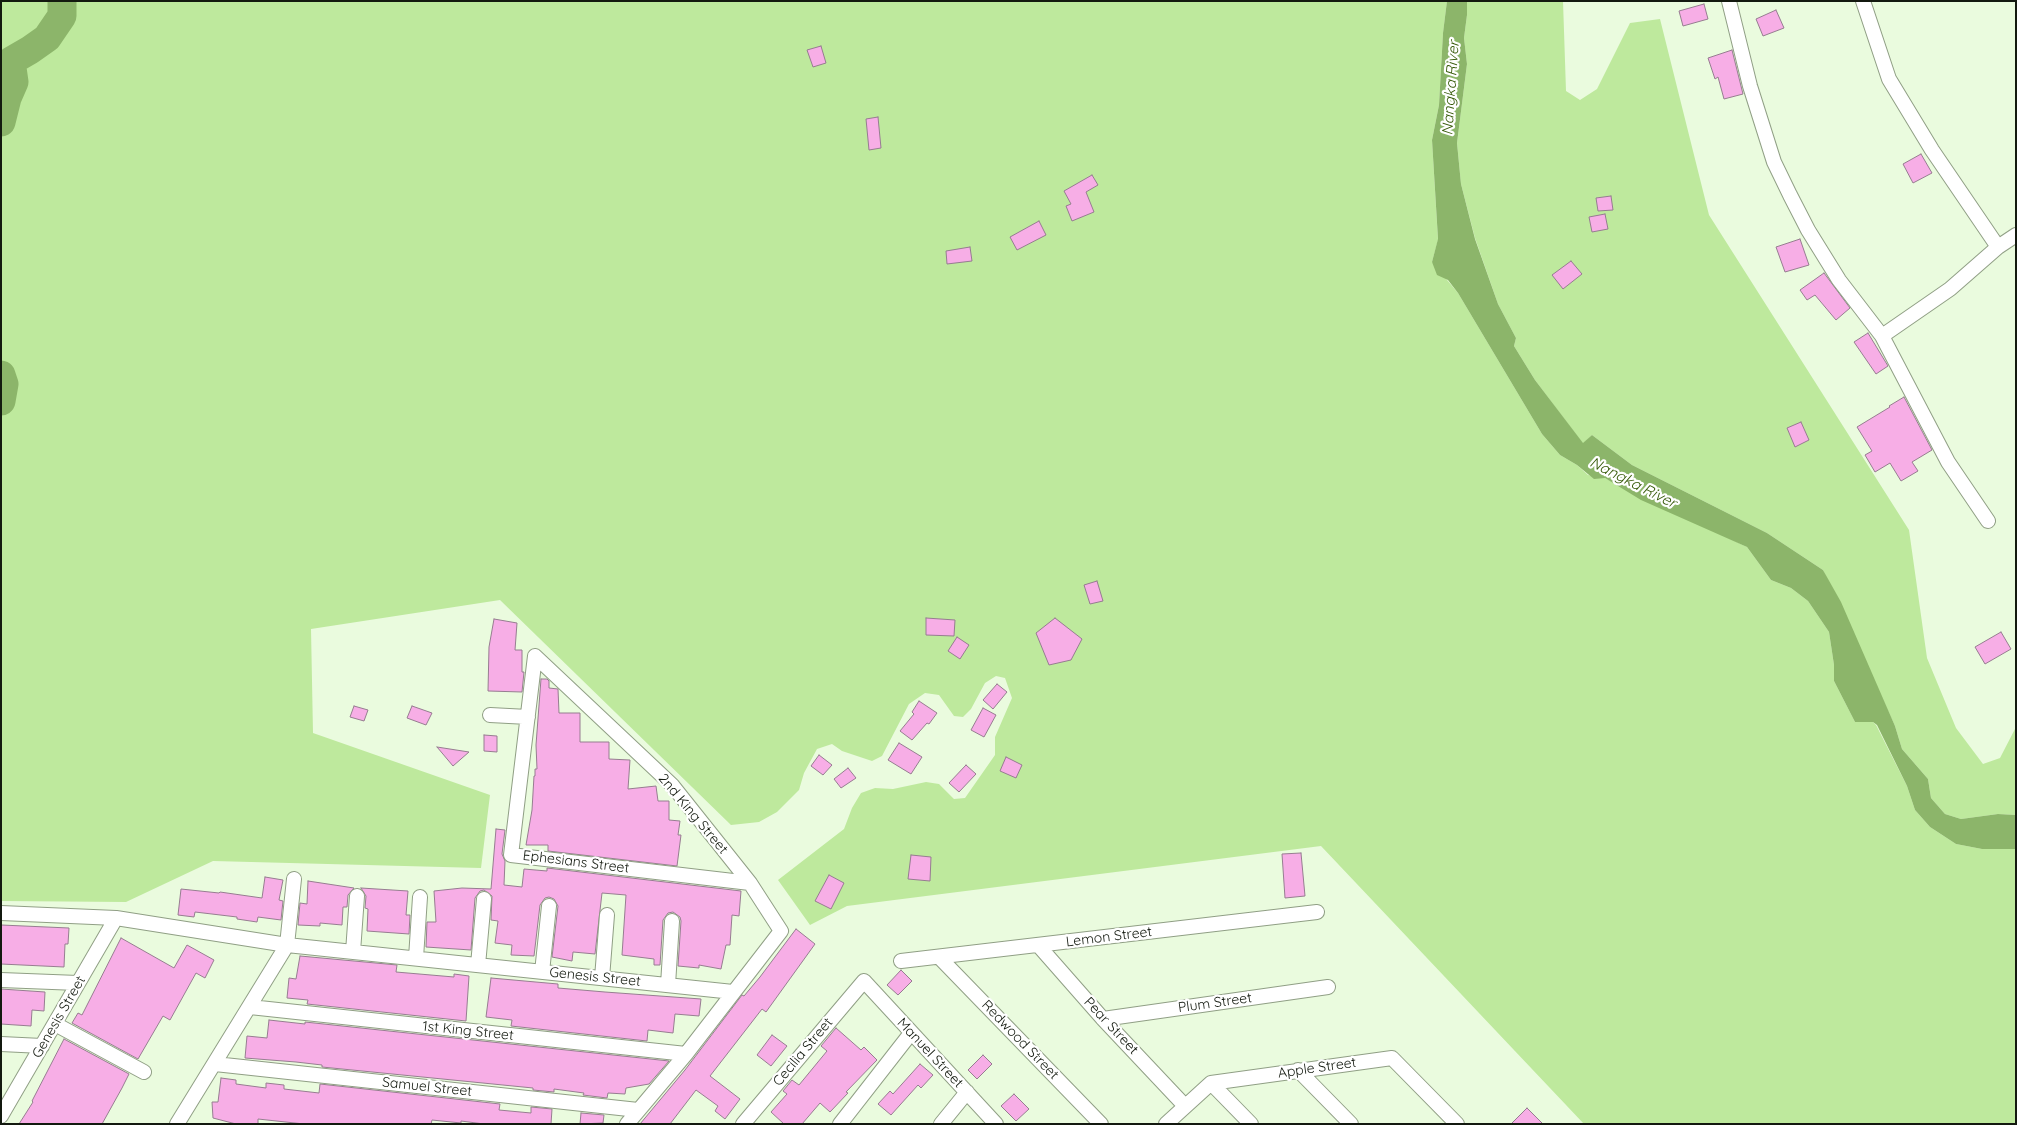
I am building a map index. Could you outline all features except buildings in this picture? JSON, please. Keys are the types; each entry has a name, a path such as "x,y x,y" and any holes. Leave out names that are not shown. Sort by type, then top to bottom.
{"street":[{"path":"1729,1 1750,86 1774,162 1808,230 1839,280 1882,336 1948,462 1988,522"},
{"path":"1863,1 1889,79 1932,150 1998,248"},
{"path":"1882,336 1950,290 1998,248 2016,236"},
{"name":"Ephesians Street","path":"535,656 512,855 750,883"},
{"name":"2nd King Street","path":"535,656 672,785 750,883 781,931 733,992"},
{"path":"490,715 528,718"},
{"path":"178,1124 287,945 294,879"},
{"path":"353,952 357,896"},
{"path":"416,958 420,897"},
{"path":"478,965 484,899"},
{"path":"542,972 549,906"},
{"name":"Lemon Street","path":"901,961 1317,912"},
{"name":"Genesis Street","path":"1,913 116,918 287,945 733,992"},
{"path":"602,978 607,916"},
{"name":"Genesis Street","path":"2,1112 116,918"},
{"path":"668,985 672,922"},
{"name":"Pear Street","path":"1038,945 1103,1019 1186,1106"},
{"name":"Redwood Street","path":"939,957 1101,1124"},
{"path":"1,980 78,983"},
{"name":"Manuel Street","path":"864,981 996,1124"},
{"name":"Cecilia Street","path":"742,1124 864,981"},
{"name":"Plum Street","path":"1103,1019 1328,986"},
{"path":"627,1124 686,1054 733,992"},
{"name":"1st King Street","path":"250,1007 686,1054"},
{"path":"55,1024 144,1072"},
{"path":"840,1124 911,1034"},
{"path":"1,1044 42,1046"},
{"name":"Apple Street","path":"1212,1084 1298,1070 1392,1058 1457,1124"},
{"name":"Samuel Street","path":"215,1064 638,1110"},
{"path":"1298,1070 1351,1124"},
{"path":"1166,1124 1212,1084 1251,1124"},
{"path":"941,1124 967,1092"}],"shaded area":[{"path":"1,1 1447,1 1443,33 1439,105 1432,140 1438,240 1432,262 1458,293 1542,434 1560,455 1577,465 1588,475 1605,478 1747,547 1771,580 1791,588 1808,601 1829,632 1834,665 1834,681 1855,722 1873,722 1876,725 1907,786 1915,810 1930,827 1956,844 1982,849 2016,849 2016,1124 1584,1124 1321,846 847,906 810,925 778,880 844,829 852,808 861,793 875,788 893,789 926,782 939,784 954,799 965,798 995,755 995,737 1012,698 1005,678 996,676 985,683 971,709 963,717 954,716 939,695 925,693 909,704 882,756 872,761 842,751 832,744 817,749 804,773 799,790 777,812 759,822 731,825 500,600 311,629 313,733 490,795 481,868 213,861 126,902 1,901"},
{"path":"1467,1 1563,1 1566,91 1580,100 1597,89 1630,23 1660,19 1709,215 1909,530 1927,658 1956,728 1983,764 2000,758 2016,727 2016,815 1998,814 1961,819 1945,814 1931,798 1928,779 1902,749 1895,726 1823,570 1767,533 1632,465 1592,435 1583,444 1535,380 1514,346 1516,338 1498,304 1475,238 1461,184 1457,143 1467,64 1464,38"}],"water":[{"name":"Nangka River","path":"1447,1 1467,1 1464,38 1467,64 1457,143 1461,184 1475,239 1498,304 1516,338 1514,346 1535,380 1583,443 1592,435 1632,465 1767,533 1823,570 1841,602 1895,726 1902,749 1928,779 1931,798 1945,814 1961,819 1998,814 2016,815 2016,849 1982,849 1956,844 1930,827 1915,810 1907,786 1877,725 1873,722 1855,722 1834,681 1834,665 1829,632 1808,601 1791,588 1771,580 1747,547 1641,500 1605,478 1594,479 1577,465 1560,455 1542,434 1458,293 1448,280 1437,275 1432,262 1438,239 1432,140 1439,105 1443,33"}],"waterway":[{"path":"1,122 7,98 14,82 11,61 47,38 62,16 62,1"},
{"path":"1,375 4,384 1,401"}]}
